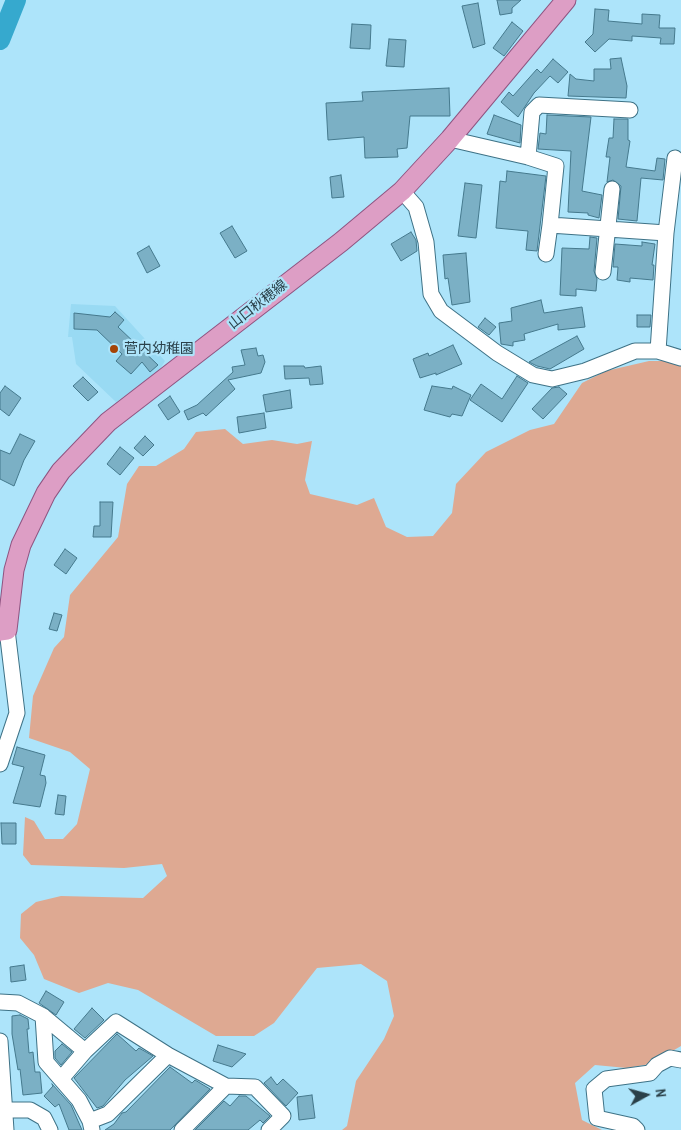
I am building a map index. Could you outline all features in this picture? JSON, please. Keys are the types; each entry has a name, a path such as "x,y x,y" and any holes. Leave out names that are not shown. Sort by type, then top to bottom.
{"main road":[{"name":"山口秋穂線","path":"4,630 14,570 21,545 46,493 61,471 108,422 341,242 402,191 450,139 566,0"}],"street":[{"path":"528,157 532,112 538,105 630,110"},
{"path":"450,139 528,157 556,166 546,254"},
{"path":"658,351 666,233 675,158"},
{"path":"603,272 612,189"},
{"path":"402,191 416,207 426,242 431,294 440,312 497,353 533,374 552,379 585,371 635,351 658,351 681,358"},
{"path":"550,225 666,233"},
{"path":"0,764 17,713 4,630"},
{"path":"0,1002 18,1003 43,1016 85,1051"},
{"path":"43,1016 46,1062 79,1100 91,1125 108,1114 168,1055"},
{"path":"61,1079 85,1051 116,1022 168,1055 226,1086 255,1087 284,1116 269,1130"},
{"path":"0,1041 2,1110 6,1130"},
{"path":"637,1130 633,1126 596,1118 594,1089 606,1080 650,1073 657,1065 670,1058 681,1060"},
{"path":"182,1130 226,1086"},
{"path":"2,1110 30,1110 44,1118 50,1130"}],"shaded area":[{"name":"菅内幼稚園","path":"71,304 115,306 165,361 158,372 116,402 76,364 72,337 68,337"},
{"path":"649,361 675,361 681,364 681,1046 650,1064 627,1068 595,1065 575,1083 582,1120 602,1130 342,1130 347,1126 356,1081 384,1039 394,1016 387,981 361,964 317,968 274,1023 254,1036 216,1036 138,990 108,983 79,993 44,979 34,955 20,938 21,914 36,902 61,896 143,898 167,876 162,864 124,868 31,865 23,855 25,817 34,821 45,839 63,839 77,824 90,769 70,752 29,738 33,696 54,648 64,637 70,595 118,537 127,484 139,466 156,466 184,449 196,432 225,429 243,444 272,440 297,444 312,441 305,480 310,494 357,505 374,498 386,527 407,537 433,536 452,513 456,484 486,452 530,430 554,424 582,383 606,371"}],"building":[{"path":"497,0 521,0 512,8 512,13 500,15"},
{"path":"478,3 485,44 473,48 462,6"},
{"path":"595,9 609,10 608,21 642,24 642,14 660,15 659,28 675,28 674,44 660,44 661,38 632,36 632,41 609,39 595,52 585,42 593,34"},
{"path":"512,22 523,31 504,56 493,48"},
{"path":"352,24 371,25 370,49 350,48"},
{"path":"389,39 406,40 404,67 386,66"},
{"path":"621,58 627,86 626,98 568,96 570,74 576,79 594,81 594,69 611,69 610,59"},
{"path":"553,59 568,72 558,83 550,76 534,93 518,117 501,102 509,92 513,96 537,69 541,73"},
{"path":"449,88 450,116 410,116 407,148 397,149 398,157 365,158 364,137 328,140 326,103 363,101 362,92"},
{"path":"494,115 521,125 520,143 487,134"},
{"path":"547,115 591,117 582,191 602,195 599,218 588,215 588,213 568,212 571,151 538,149 540,133 546,134"},
{"path":"614,119 628,119 628,140 630,141 626,167 655,171 657,158 665,159 663,180 641,178 637,221 618,219 621,186 613,180 607,182 610,157 606,157 609,138 613,138"},
{"path":"507,171 546,176 537,251 526,250 528,231 496,228 500,181 506,182"},
{"path":"341,175 344,197 332,198 330,177"},
{"path":"465,183 482,185 476,238 458,236"},
{"path":"232,226 247,251 235,258 220,233"},
{"path":"411,232 416,240 417,251 401,261 391,244"},
{"path":"590,237 597,238 594,271 597,279 596,291 576,289 576,296 560,295 562,248 589,249"},
{"path":"642,242 655,244 652,265 654,265 653,280 630,278 630,282 617,280 618,267 613,267 615,244 642,246"},
{"path":"149,246 160,266 147,273 137,253"},
{"path":"466,253 470,302 452,305 448,278 445,279 443,255"},
{"path":"541,300 544,313 582,307 585,327 558,330 558,324 524,334 525,340 513,342 513,346 501,344 499,323 512,321 511,308"},
{"path":"115,312 124,320 118,327 158,365 150,372 142,362 131,374 116,361 122,354 97,330 74,329 74,313 110,317"},
{"path":"637,315 651,315 650,327 637,327"},
{"path":"485,318 496,327 489,335 478,327"},
{"path":"577,336 584,349 550,369 529,362"},
{"path":"453,345 462,364 436,375 436,373 420,378 413,359 428,353 429,356"},
{"path":"256,348 258,356 263,355 265,362 261,373 228,380 235,389 206,416 203,413 188,420 184,411 197,405 233,372 232,367 245,365 241,350"},
{"path":"284,366 304,366 305,368 321,366 323,384 310,385 309,378 285,379"},
{"path":"517,376 528,383 502,422 470,400 481,384 502,399"},
{"path":"83,377 98,392 88,401 73,386"},
{"path":"5,386 21,398 9,416 0,409 0,393"},
{"path":"432,386 452,389 453,386 471,395 462,416 452,414 450,417 424,410"},
{"path":"559,387 567,394 543,419 532,409 552,388"},
{"path":"290,390 292,408 266,412 263,395"},
{"path":"170,396 180,412 168,420 158,405"},
{"path":"264,413 266,428 239,433 237,417"},
{"path":"20,434 35,441 24,460 14,486 0,479 0,450 10,454"},
{"path":"145,436 154,445 143,456 134,448"},
{"path":"120,447 134,458 120,475 107,464"},
{"path":"100,502 113,502 111,537 93,537 94,526 100,526"},
{"path":"65,549 77,558 66,574 54,565"},
{"path":"54,613 62,615 57,631 49,629"},
{"path":"17,747 45,755 40,775 45,776 46,783 40,807 13,803 24,767 12,764"},
{"path":"58,795 66,796 64,815 55,814"},
{"path":"1,823 16,823 16,844 2,844"},
{"path":"24,965 26,980 11,982 10,967"},
{"path":"46,991 64,1002 56,1015 39,1003"},
{"path":"92,1008 104,1020 85,1038 74,1029"},
{"path":"20,1015 28,1019 29,1053 33,1052 35,1072 40,1072 42,1093 23,1095 20,1069 18,1070 12,1034 12,1016"},
{"path":"117,1034 136,1051 139,1048 153,1056 125,1080 103,1106 97,1108 74,1078"},
{"path":"62,1044 72,1052 61,1065 55,1058 55,1051"},
{"path":"218,1045 246,1054 232,1067 213,1061"},
{"path":"170,1067 192,1083 195,1080 210,1089 170,1130 105,1130 114,1124 122,1113 126,1112"},
{"path":"271,1077 277,1085 283,1079 298,1093 286,1106 264,1083"},
{"path":"52,1084 71,1105 82,1130 69,1130 59,1104 55,1107 44,1096 53,1086"},
{"path":"312,1095 315,1118 299,1120 297,1097"},
{"path":"239,1096 246,1096 270,1116 263,1123 260,1120 248,1130 195,1130 224,1101 230,1106"}],"waterway":[{"path":"0,40 16,0"}],"place":[{"name":"菅内幼稚園","path":"114,349"}]}
